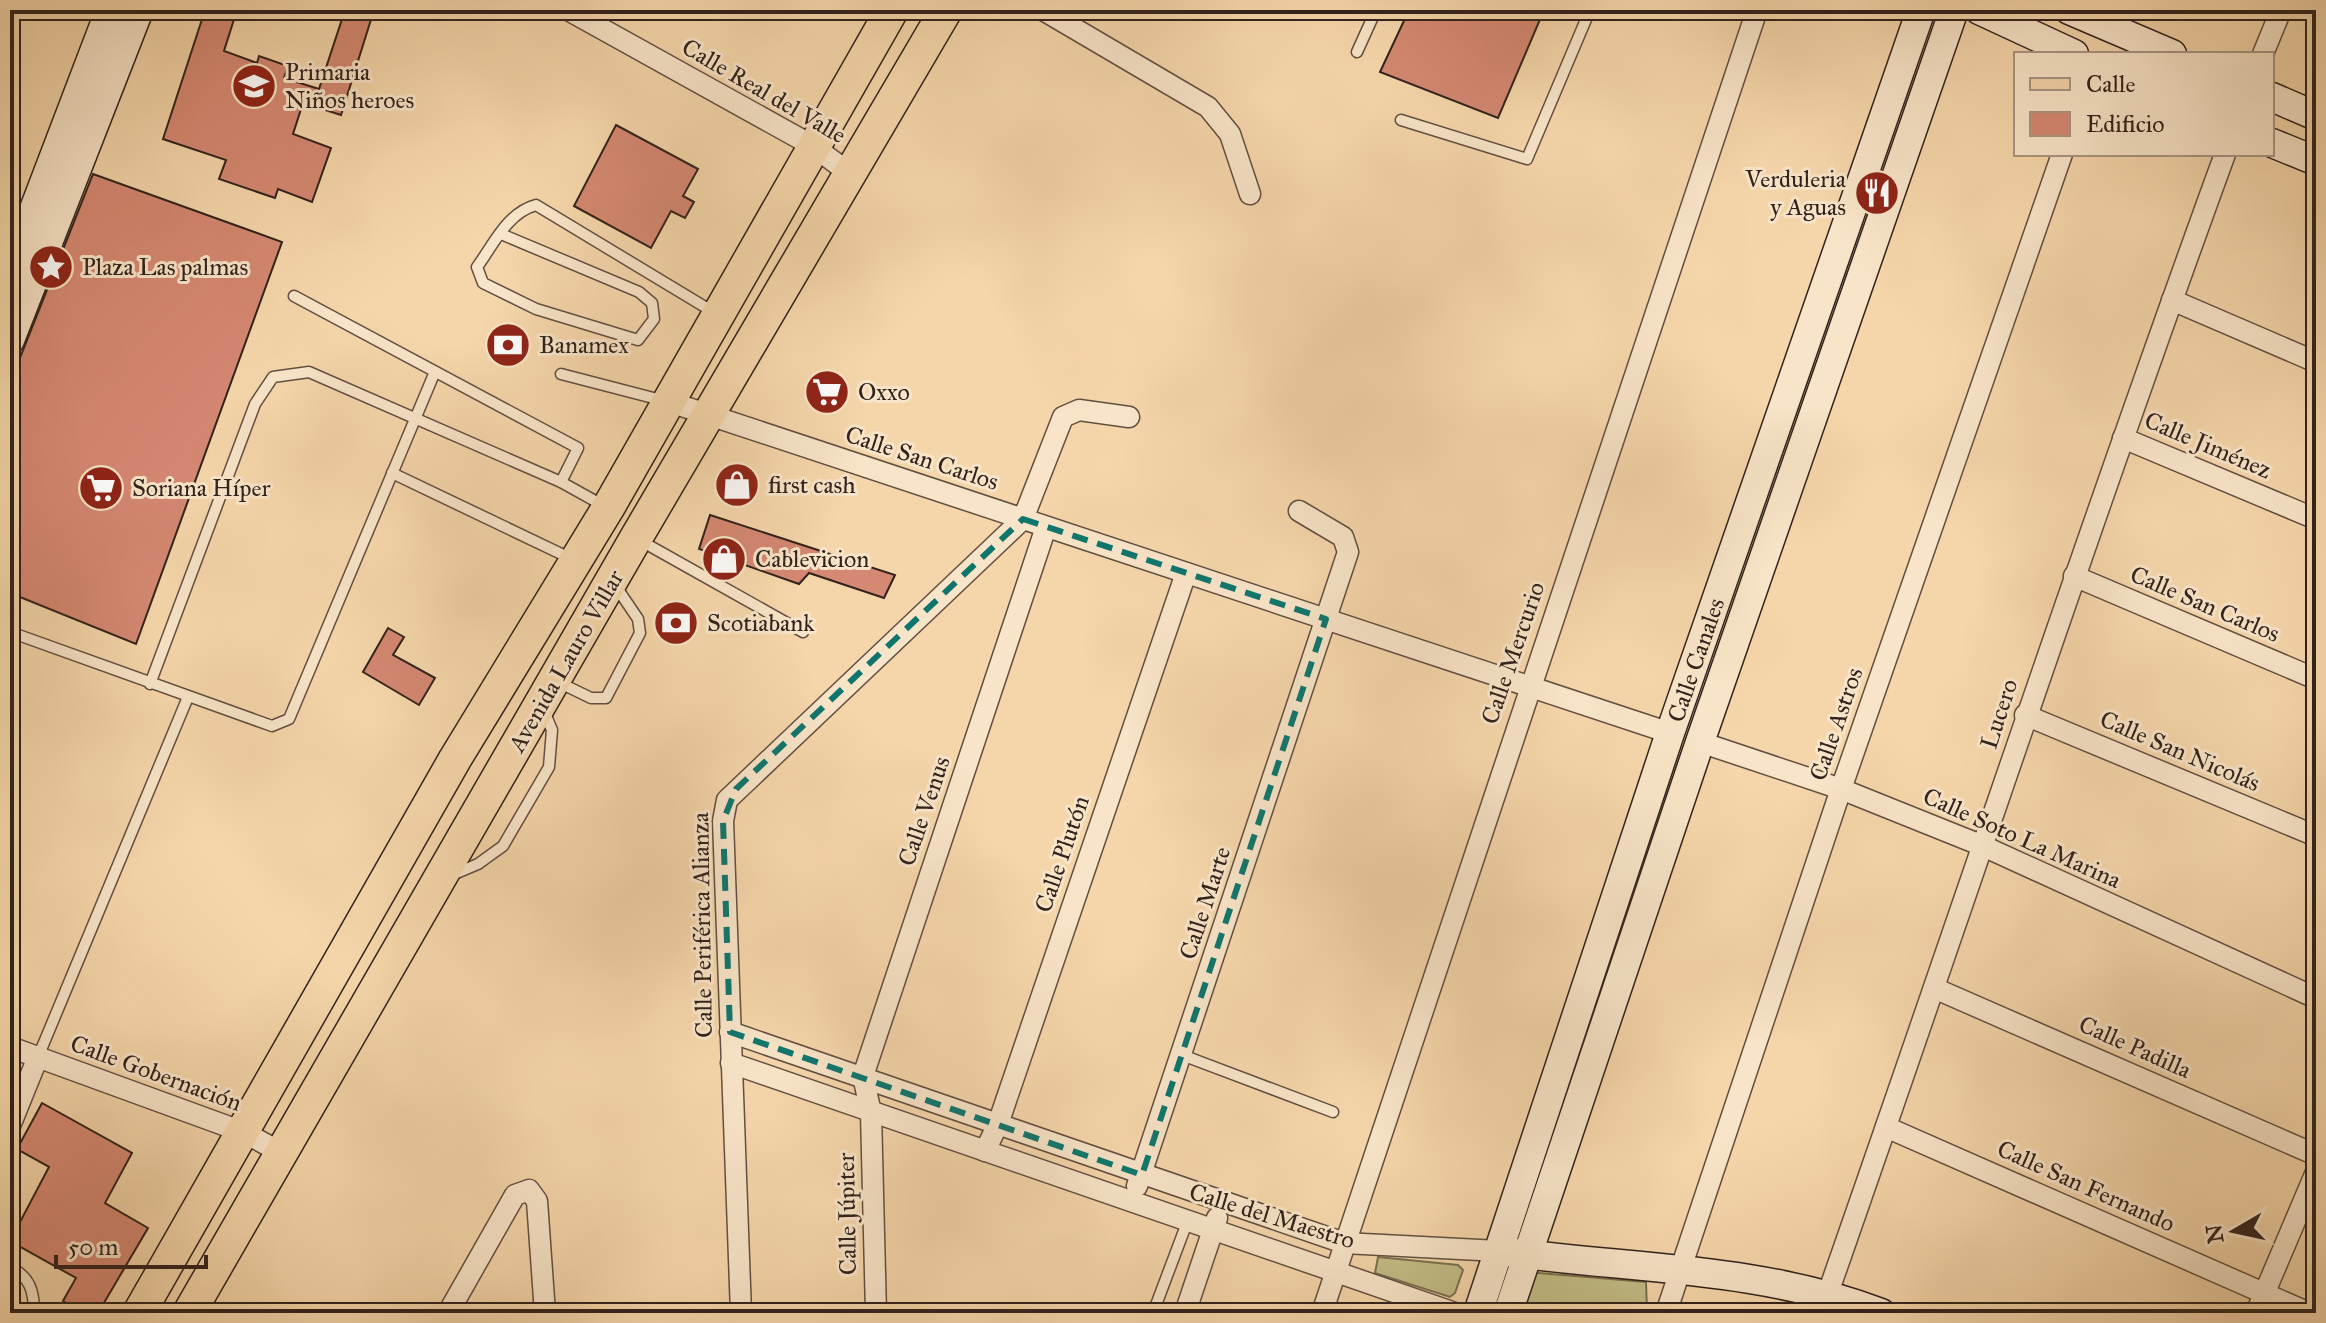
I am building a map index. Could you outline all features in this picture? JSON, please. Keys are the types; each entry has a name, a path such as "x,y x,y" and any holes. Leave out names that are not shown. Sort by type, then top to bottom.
{"main road":[{"path":"10,272 110,10"},
{"path":"10,340 139,10"},
{"name":"Avenida Lauro Villar","path":"139,1313 455,759 608,508 892,10"},
{"name":"Avenida Lauro Villar","path":"189,1313 636,538 946,10"},
{"name":"Calle Canales","path":"1513,1253 1670,733 1921,10"},
{"name":"Calle Canales","path":"1478,1313 1513,1253 1700,742 1954,10"},
{"path":"1979,10 2070,52"},
{"path":"2069,10 2167,52"},
{"path":"2274,98 2316,116"},
{"path":"2274,144 2316,161"},
{"path":"1670,733 1700,742"},
{"path":"455,759 496,785"},
{"path":"1508,1313 1513,1253"},
{"name":"Calle del Maestro","path":"1513,1253 1682,1268 1822,1303 1881,1313"}],"street":[{"name":"Calle Real del Valle","path":"568,10 813,146 849,173"},
{"path":"1043,10 1208,107 1230,134 1250,194"},
{"name":"Calle Mercurio","path":"1322,1313 1757,10"},
{"path":"2264,52 2281,10"},
{"name":"Calle Astros","path":"1666,1313 1841,789 2061,156"},
{"name":"Lucero","path":"1822,1303 1934,988 2025,715 2224,156"},
{"path":"2172,300 2316,362"},
{"name":"Calle San Carlos","path":"667,401 1670,733"},
{"path":"1023,519 1063,417 1079,410 1129,417"},
{"name":"Calle Jiménez","path":"2123,438 2316,519"},
{"path":"1299,511 1343,537 1348,552 1326,619"},
{"name":"Calle Periférica Alianza","path":"741,1313 723,821 727,800 1023,519"},
{"name":"Calle Venus","path":"863,1076 1046,527"},
{"name":"Calle Plutón","path":"985,1151 998,1124 1186,573"},
{"name":"Calle San Carlos","path":"2074,576 2316,679"},
{"name":"Calle Marte","path":"1130,1201 1142,1175 1326,619"},
{"name":"Calle San Nicolás","path":"2025,715 2316,836"},
{"name":"Calle Soto La Marina","path":"1700,742 1841,789 1983,846 2316,998"},
{"name":"Calle Padilla","path":"1934,988 2316,1155"},
{"name":"Calle del Maestro","path":"730,1032 1223,1204 1344,1243 1513,1253"},
{"name":"Calle Gobernación","path":"10,1047 243,1132 282,1153"},
{"path":"10,1126 38,1057"},
{"name":"Calle del Maestro","path":"731,1063 1455,1313"},
{"path":"863,1076 871,1113"},
{"name":"Calle Júpiter","path":"871,1113 876,1313"},
{"name":"Calle San Fernando","path":"1886,1127 2309,1313"},
{"path":"2256,1313 2316,1172"},
{"path":"448,1313 515,1195 529,1190 537,1201 545,1313"},
{"path":"1185,1313 1223,1204"}],"lane":[{"path":"1357,52 1376,10"},
{"path":"1401,120 1527,159 1590,10"},
{"path":"501,234 639,292 652,303 654,319 638,340 536,309 483,283 477,267 501,234 521,209 536,205 716,314"},
{"path":"294,296 434,374 578,448 561,482"},
{"path":"150,684 255,404 273,377 309,372 416,416 561,482 608,508"},
{"path":"10,632 272,726 289,719 434,374"},
{"path":"561,374 667,401"},
{"path":"392,473 576,561"},
{"path":"636,538 803,632"},
{"path":"439,881 478,864 503,846 549,767 552,730 549,693 606,698 640,633 638,619 612,581"},
{"path":"38,1057 188,697"},
{"path":"1182,1055 1333,1112"},
{"path":"1153,1313 1188,1220"},
{"path":"10,1267 22,1273 34,1291 34,1313"}],"highlighted area":[{"path":"1023,519 1326,619 1142,1175 730,1032 723,821 736,789"}],"shaded area":[{"path":"1378,1257 1458,1265 1463,1270 1455,1293 1450,1297 1375,1273"},
{"path":"1527,1272 1646,1282 1647,1310 1519,1313"}],"building":[{"path":"205,10 236,13 224,51 257,63 259,56 288,66 284,78 319,89 345,10 374,10 341,115 303,103 293,134 331,148 312,202 278,189 275,198 219,179 226,160 163,139"},
{"path":"1409,10 1544,10 1498,118 1380,72"},
{"path":"616,125 698,169 683,196 694,202 685,218 671,211 651,248 574,206"},
{"name":"Soriana Híper","path":"93,174 282,242 136,644 10,593 10,383"},
{"path":"710,515 895,575 884,598 809,573 799,584 699,549"},
{"path":"388,628 404,637 393,655 435,678 419,705 363,672"},
{"path":"42,1103 132,1153 105,1203 148,1228 98,1313 83,1313 63,1301 76,1278 10,1241 49,1167 17,1149"}],"place":[{"name":"Primaria Niños heroes","path":"254,86"},
{"name":"Verduleria y Aguas","path":"1877,193"},
{"name":"Plaza Las palmas","path":"51,267"},
{"name":"Banamex","path":"508,345"},
{"name":"Oxxo","path":"827,392"},
{"name":"first cash","path":"737,485"},
{"name":"Soriana Híper","path":"101,488"},
{"name":"Cablevicion","path":"724,559"},
{"name":"Scotiabank","path":"676,623"}]}
